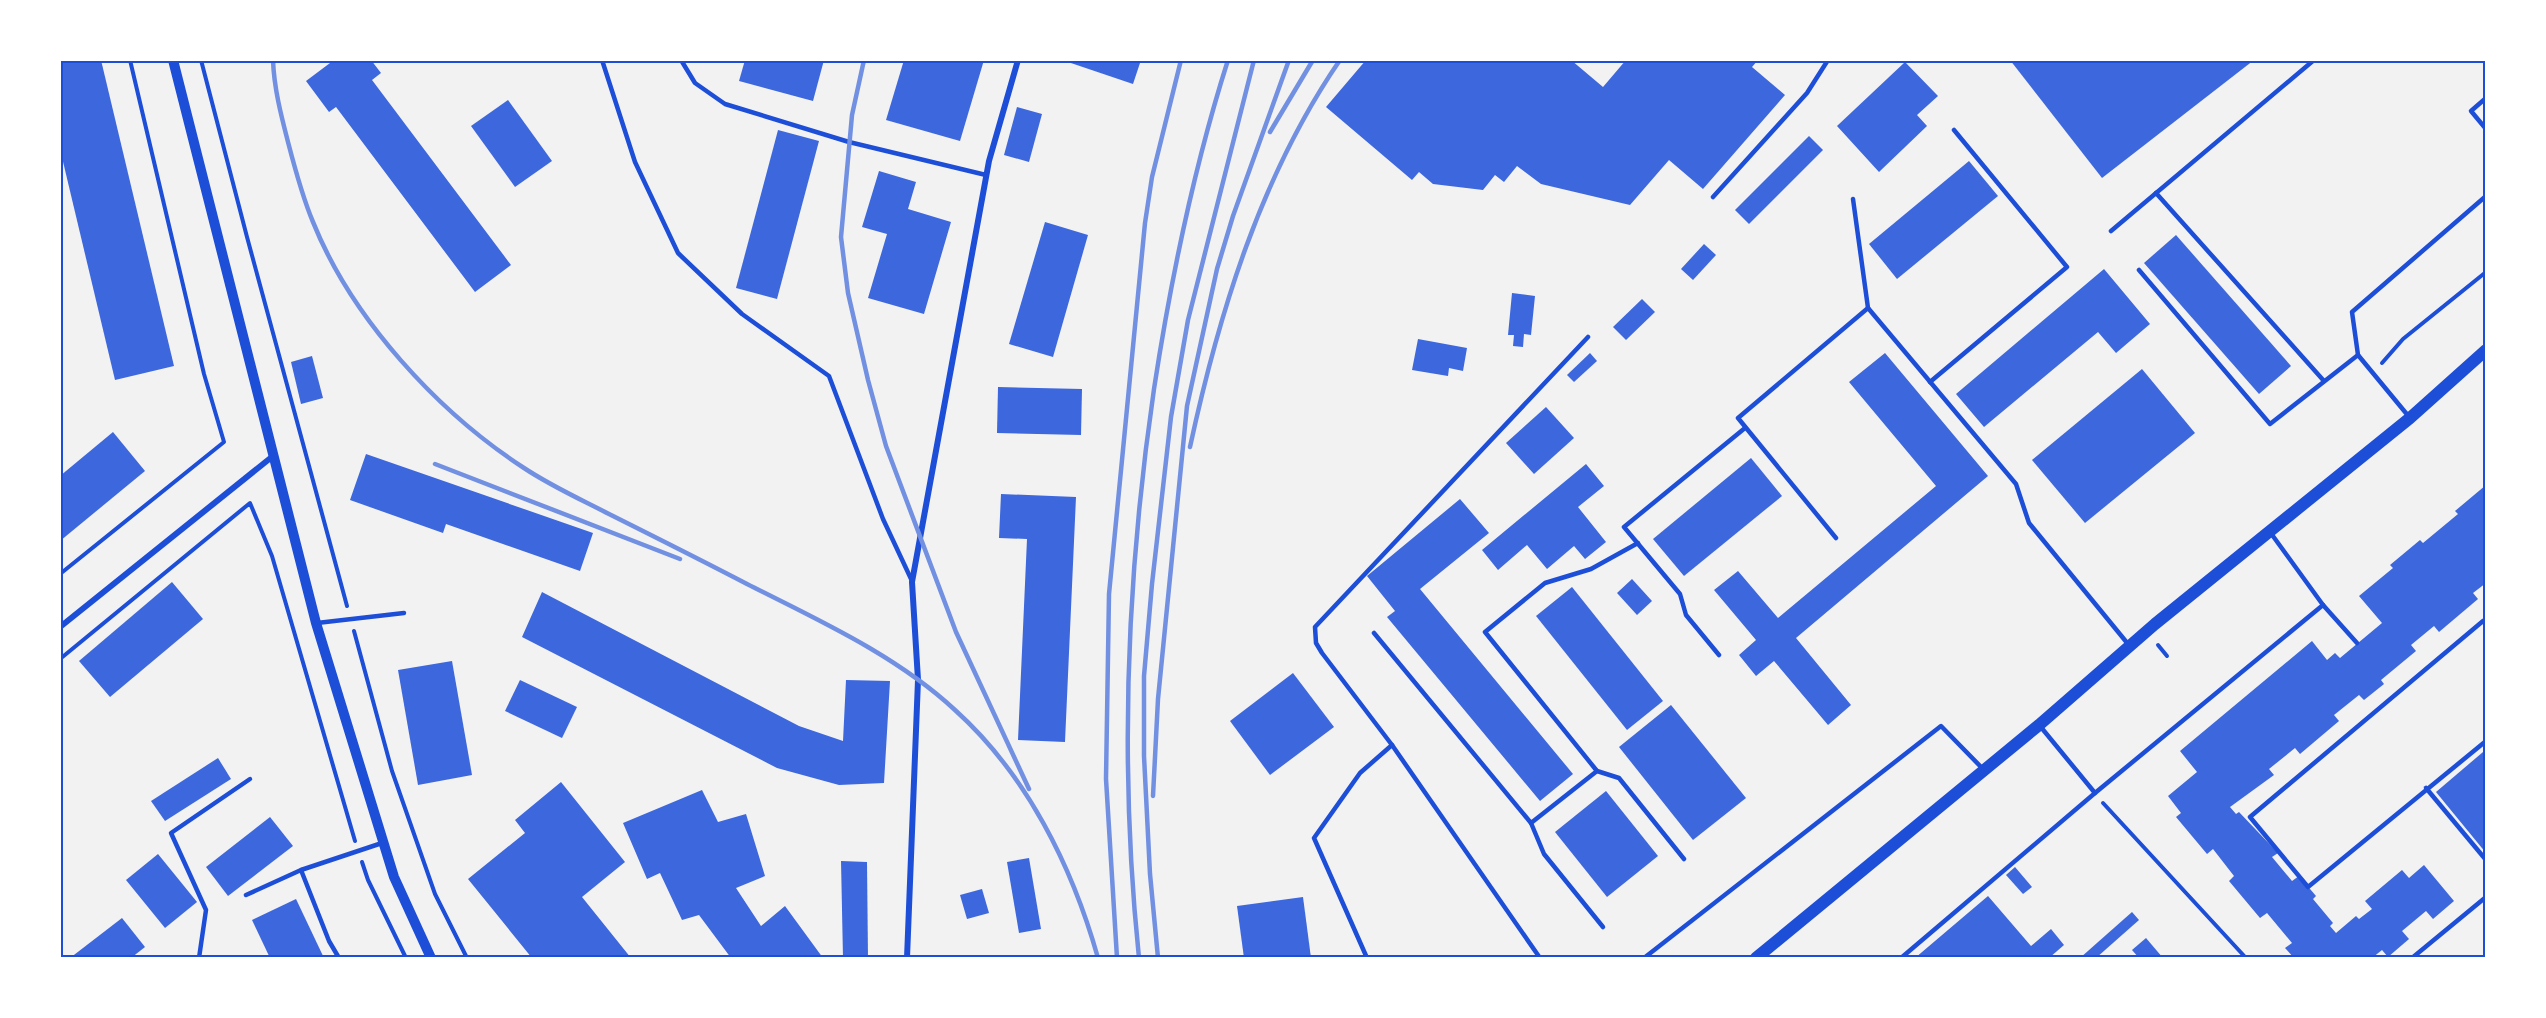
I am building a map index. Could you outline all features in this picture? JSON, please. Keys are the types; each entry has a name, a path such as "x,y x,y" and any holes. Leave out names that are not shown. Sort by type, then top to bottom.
{"main road":[{"path":"1756,958 2039,725 2130,646 2410,418 2486,350"}],"street":[{"path":"173,60 316,623 394,877 431,958"},
{"path":"908,958 918,680 912,582 986,175 1018,60"},
{"path":"60,627 273,456"}],"lane":[{"path":"602,60 635,162 678,253 742,314 829,376 883,519 912,582"},
{"path":"681,60 695,83 725,104 849,142 986,175"},
{"path":"1713,197 1807,93 1828,60"},
{"path":"2111,231 2314,60"},
{"path":"2486,98 2471,111 2486,129"},
{"path":"1930,382 2067,267 1954,130"},
{"path":"2156,193 2324,381"},
{"path":"2410,418 2358,355 2352,312 2486,196"},
{"path":"1853,199 1868,308 2016,484 2030,523 2130,646"},
{"path":"2139,270 2270,424 2358,355"},
{"path":"1836,538 1738,418 1868,308"},
{"path":"1540,958 1392,746 1322,653 1316,643 1315,627 1588,337"},
{"path":"1719,655 1686,615 1680,594 1624,527 1745,428"},
{"path":"2270,531 2323,605 2357,643"},
{"path":"1638,543 1591,569 1545,583 1485,632 1597,771 1619,778 1684,859"},
{"path":"1901,958 2095,793 2323,605"},
{"path":"316,623 404,613"},
{"path":"2486,625 2483,621 2250,817 2308,887 2486,741"},
{"path":"1374,633 1531,823 1544,854 1603,927"},
{"path":"2039,725 2095,793"},
{"path":"1644,958 1941,726 1983,769"},
{"path":"1367,958 1314,838 1360,773 1392,746"},
{"path":"1531,823 1597,771"},
{"path":"199,958 206,910 171,833 250,779"},
{"path":"2426,788 2486,860"},
{"path":"246,895 302,870 384,842"},
{"path":"302,870 329,941 339,958"},
{"path":"2412,958 2486,897"}],"path":[{"path":"60,574 224,442 204,374 130,60"},
{"path":"201,60 246,237 392,771 435,894 467,958"},
{"path":"2373,372 2403,339 2486,272"},
{"path":"60,659 250,503 272,556 368,880 406,958"},
{"path":"2158,645 2167,656"},
{"path":"2095,793 2246,958"}],"building":[{"path":"60,60 101,60 174,366 115,380 60,149"},
{"path":"334,60 371,60 381,73 372,80 511,265 475,292 336,107 329,112 306,81"},
{"path":"745,60 824,60 813,101 739,81"},
{"path":"904,60 984,60 960,141 886,120"},
{"path":"1062,60 1141,60 1133,84"},
{"path":"1366,60 1571,60 1603,87 1626,60 1758,60 1752,67 1785,95 1703,189 1669,160 1630,205 1541,184 1517,166 1504,182 1495,175 1483,190 1433,184 1419,172 1412,180 1326,107"},
{"path":"2010,60 2254,60 2102,178"},
{"path":"1905,62 1938,96 1917,115 1927,126 1879,172 1837,126"},
{"path":"508,100 552,161 515,187 471,126"},
{"path":"1017,107 1042,114 1029,162 1004,155"},
{"path":"778,130 819,141 777,299 736,288"},
{"path":"1809,136 1823,150 1749,224 1735,210"},
{"path":"1969,161 1998,196 1897,279 1869,244"},
{"path":"879,171 916,182 908,209 951,222 924,314 868,298 887,234 862,227"},
{"path":"1045,222 1088,235 1053,357 1009,344"},
{"path":"2176,235 2291,366 2259,394 2144,263"},
{"path":"1704,244 1716,255 1693,280 1681,269"},
{"path":"2104,269 2150,324 2116,353 2098,332 1984,427 1956,394"},
{"path":"1512,293 1535,296 1531,335 1524,334 1523,347 1513,346 1514,335 1508,335"},
{"path":"1642,299 1655,312 1626,340 1613,327"},
{"path":"1418,339 1467,348 1463,371 1449,368 1448,376 1412,370"},
{"path":"1590,353 1597,361 1574,382 1567,375"},
{"path":"1885,353 1988,476 1796,638 1851,705 1828,725 1774,661 1756,676 1739,655 1756,640 1714,590 1738,571 1778,618 1936,486 1849,382"},
{"path":"312,356 323,398 301,404 291,362"},
{"path":"2142,369 2195,433 2085,523 2032,460"},
{"path":"998,387 1082,389 1081,435 997,433"},
{"path":"1546,407 1574,438 1534,474 1506,443"},
{"path":"113,432 145,471 60,541 60,476"},
{"path":"366,454 593,533 580,571 446,524 443,533 350,500"},
{"path":"1751,458 1782,496 1684,576 1653,539"},
{"path":"1586,464 1604,486 1578,507 1606,542 1585,559 1574,546 1547,569 1527,545 1498,570 1482,550"},
{"path":"2486,485 2486,583 2473,593 2478,599 2439,632 2434,626 2411,645 2416,651 2381,680 2384,684 2364,700 2359,695 2334,715 2339,721 2300,754 2295,748 2269,769 2274,775 2230,807 2236,814 2239,812 2278,853 2272,857 2292,881 2299,876 2316,896 2313,899 2333,923 2330,926 2336,933 2356,916 2359,919 2372,909 2365,901 2402,870 2409,878 2424,865 2454,901 2433,919 2426,911 2402,931 2409,939 2388,957 2382,950 2372,958 2294,958 2285,948 2292,943 2267,913 2260,918 2229,881 2234,876 2213,849 2207,854 2176,817 2181,813 2168,796 2197,772 2180,751 2312,641 2327,660 2335,653 2340,658 2382,623 2359,596 2393,568 2390,565 2420,540 2423,543 2458,514 2455,511"},
{"path":"1001,494 1076,497 1065,742 1018,740 1027,539 999,538"},
{"path":"1460,499 1489,533 1420,589 1573,774 1540,801 1387,617 1395,611 1367,576"},
{"path":"1632,579 1652,601 1637,615 1617,593"},
{"path":"172,582 203,619 110,697 79,661"},
{"path":"1572,587 1663,701 1627,730 1536,616"},
{"path":"542,592 799,726 843,741 846,680 890,681 884,783 839,785 777,768 522,637"},
{"path":"452,661 472,775 418,785 398,670"},
{"path":"1293,673 1334,727 1270,775 1230,721"},
{"path":"520,680 577,707 562,738 505,711"},
{"path":"1671,705 1746,798 1693,840 1619,747"},
{"path":"2483,752 2486,755 2486,853 2436,792"},
{"path":"218,758 231,779 165,821 151,801"},
{"path":"561,782 625,862 582,897 631,958 532,958 468,879 525,833 515,820"},
{"path":"702,790 718,822 746,814 765,876 736,888 761,926 785,906 823,958 731,958 699,915 682,920 660,873 647,879 623,823"},
{"path":"1606,791 1658,856 1607,897 1555,832"},
{"path":"270,817 293,846 228,896 206,867"},
{"path":"158,854 197,902 165,928 126,880"},
{"path":"1029,858 1041,929 1019,933 1007,862"},
{"path":"841,861 867,862 868,958 843,958"},
{"path":"2015,867 2032,887 2023,894 2006,875"},
{"path":"982,889 989,913 967,919 960,895"},
{"path":"1988,896 2031,946 2051,929 2064,945 2049,958 1915,958"},
{"path":"1303,897 1311,958 1244,958 1237,906"},
{"path":"296,899 324,958 270,958 252,920"},
{"path":"2132,912 2139,920 2096,958 2080,958"},
{"path":"122,918 145,947 131,958 70,958"},
{"path":"2146,938 2163,958 2139,958 2132,950"}],"railway":[{"path":"273,60 276,91 283,122 299,182 313,222 350,293 374,328 401,360 460,420 534,475 856,640 908,672 932,690 981,736 1025,793 1060,856 1075,890 1098,958"},
{"path":"864,60 852,115 841,237 848,293 886,446 956,632 1029,789"},
{"path":"1117,958 1106,779 1109,594 1145,223 1152,177 1181,60"},
{"path":"1139,958 1129,815 1128,673 1144,460 1176,264 1204,141 1228,60"},
{"path":"1158,958 1150,874 1144,756 1144,676 1152,584 1171,417 1188,320 1254,60"},
{"path":"1153,796 1158,699 1187,406 1217,269 1233,216 1289,60"},
{"path":"1270,132 1313,60"},
{"path":"1190,447 1215,346 1246,246 1287,150 1340,60"},
{"path":"435,464 680,559"}]}
